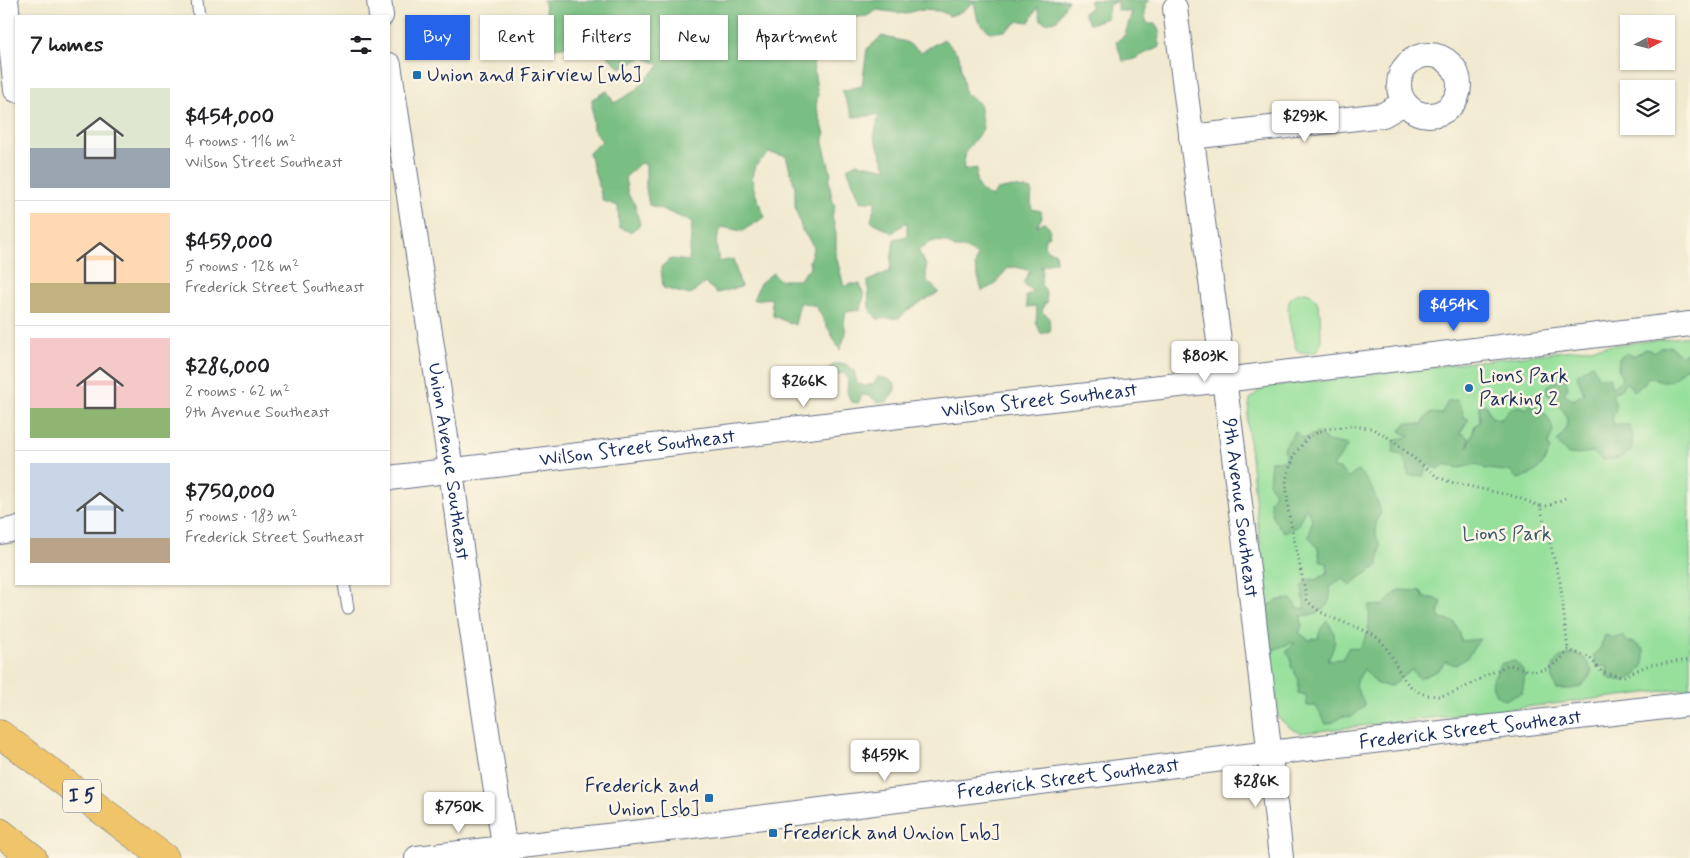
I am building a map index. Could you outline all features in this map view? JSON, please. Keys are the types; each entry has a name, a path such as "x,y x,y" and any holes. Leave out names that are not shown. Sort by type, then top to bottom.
{"highway":[{"name":"I 5","path":"0,734 165,858"},
{"path":"0,832 33,858"}],"street":[{"path":"6,0 15,81"},
{"path":"379,0 381,15"},
{"name":"9th Avenue Southeast","path":"1175,8 1224,380 1270,753 1281,858"},
{"name":"Union Avenue Southeast","path":"390,72 451,470 471,624 505,853"},
{"path":"1191,137 1383,115 1404,103"},
{"name":"Wilson Street Southeast","path":"390,478 897,416 1224,380 1690,324"},
{"path":"0,532 15,529"},
{"name":"Frederick Street Southeast","path":"417,858 505,853 1270,753 1690,704"}],"lane":[{"path":"197,0 198,15"},
{"path":"344,585 348,608"}],"path":[{"path":"1540,506 1560,581 1568,650 1560,661 1548,669 1532,672 1509,665 1491,672 1456,691 1438,696 1420,693 1406,681 1378,638 1359,627 1330,617 1313,608 1307,600 1288,510 1286,479 1294,455 1308,437 1325,429 1350,426 1371,428 1389,438 1436,476 1450,482 1513,496 1540,506 1548,506 1565,498"},
{"path":"1568,650 1589,657 1602,672 1622,677 1649,664 1690,660"}],"green space":[{"path":"543,0 1068,0 1057,20 1046,23 1041,20 1038,7 1029,22 1019,21 1005,31 990,32 978,21 974,2 961,12 950,16 940,11 917,10 906,14 877,10 867,16 856,17 856,15 738,15 738,60 817,60 813,64 818,95 816,106 825,134 823,143 831,174 829,180 835,206 832,216 836,234 836,255 844,287 849,284 860,284 864,296 860,310 846,312 844,322 846,333 840,350 816,306 800,302 795,325 773,316 771,298 753,300 760,283 773,273 780,280 799,280 810,267 809,261 814,247 802,230 795,207 795,187 786,156 769,153 755,167 752,179 753,186 765,217 742,231 721,227 716,243 719,262 733,259 741,287 717,293 705,283 690,295 663,288 661,267 671,259 689,261 692,222 649,205 646,189 646,165 640,163 625,178 628,194 635,205 640,225 630,232 619,227 618,206 603,201 589,153 602,141 593,129 592,99 607,91 614,103 635,91 660,65 649,60 650,15 564,15 564,47 554,48 554,15 547,15"},
{"path":"1090,0 1150,0 1145,5 1145,18 1148,24 1155,24 1160,32 1159,48 1128,61 1123,61 1116,42 1125,35 1132,11 1117,10 1117,1 1109,5 1107,18 1090,24 1083,13 1090,8"},
{"path":"882,36 906,42 921,52 944,39 959,55 965,94 979,103 983,129 966,151 963,170 977,168 976,178 980,189 992,197 997,190 1012,187 1032,190 1032,209 1041,211 1042,217 1037,226 1044,222 1050,228 1049,236 1045,238 1044,246 1048,251 1055,252 1056,261 1040,267 1042,268 1041,285 1045,289 1047,303 1044,304 1042,312 1049,317 1050,331 1041,334 1036,322 1036,306 1027,307 1026,296 1033,292 1023,283 1030,271 1016,267 1008,268 994,285 982,291 975,266 977,255 964,248 955,248 946,242 933,241 918,250 926,265 926,280 939,292 911,308 899,318 877,319 869,308 868,281 890,271 894,239 907,236 907,222 892,233 871,221 876,201 861,202 847,168 857,163 887,169 874,137 879,115 853,117 842,91 862,86 867,49"},
{"path":"612,60 637,60 621,68"},
{"path":"1305,292 1311,294 1315,299 1321,319 1320,346 1316,352 1310,353 1303,353 1296,349 1288,312 1289,302 1292,297"},
{"name":"Lions Park","path":"1690,336 1690,688 1301,733 1292,729 1278,718 1247,420 1250,399 1263,387"},
{"path":"1671,346 1681,356 1690,351 1690,367 1684,368 1671,381 1648,377 1644,384 1634,391 1626,382 1621,389 1612,394 1616,406 1612,418 1614,425 1629,425 1633,436 1631,451 1619,458 1603,460 1593,452 1568,455 1557,442 1566,427 1566,416 1559,405 1547,394 1547,386 1566,378 1568,389 1564,393 1573,400 1584,394 1577,375 1592,364 1598,377 1609,377 1612,388 1622,379 1618,369 1619,358 1627,353 1633,356 1646,349 1654,352 1660,348"},
{"path":"834,364 846,364 854,371 857,383 864,386 874,384 878,377 888,379 895,384 895,390 887,402 877,402 870,396 862,395 858,403 851,402 847,392 848,379 844,373 829,376 826,371"},
{"path":"1457,400 1462,409 1463,417 1469,419 1459,434 1464,434 1469,439 1468,447 1475,425 1480,422 1479,406 1486,405 1490,416 1500,420 1511,408 1520,406 1526,409 1530,405 1539,408 1548,418 1553,431 1548,444 1550,450 1544,462 1535,472 1518,479 1509,471 1486,469 1477,464 1459,468 1446,464 1438,469 1429,464 1423,476 1409,476 1407,465 1402,455 1393,453 1394,441 1409,436 1400,431 1406,423 1422,424 1430,413 1441,414 1448,401"},
{"path":"1295,431 1303,439 1317,433 1327,441 1348,445 1332,468 1340,469 1348,478 1358,471 1363,475 1370,485 1381,513 1376,521 1376,535 1380,546 1378,565 1357,579 1351,586 1342,578 1330,587 1329,600 1324,609 1314,614 1301,616 1302,625 1299,633 1309,640 1318,638 1321,628 1327,621 1331,626 1335,640 1328,660 1342,659 1349,647 1357,649 1367,635 1369,606 1383,605 1399,590 1421,591 1424,598 1433,598 1442,602 1438,613 1440,619 1454,622 1460,633 1461,641 1480,639 1466,659 1455,665 1445,661 1439,670 1419,679 1412,670 1391,686 1377,684 1364,669 1355,684 1365,705 1352,717 1342,716 1332,723 1326,724 1316,706 1307,706 1306,695 1298,693 1299,680 1291,666 1291,658 1286,652 1295,643 1268,652 1263,608 1279,600 1291,599 1297,608 1305,609 1302,586 1310,579 1317,580 1328,572 1327,563 1320,560 1318,548 1309,537 1312,518 1306,507 1297,527 1284,532 1273,519 1270,501 1275,493 1269,483 1271,461 1287,461 1284,448"},
{"path":"1605,635 1614,638 1623,636 1627,642 1633,642 1644,650 1644,664 1636,675 1625,681 1611,679 1606,675 1608,666 1597,667 1593,655 1600,649"},
{"path":"1576,653 1585,659 1592,671 1589,677 1578,687 1556,689 1553,675 1554,664 1562,657"},
{"path":"1515,661 1522,669 1524,676 1522,693 1504,700 1496,695 1491,682 1502,663"}],"place":[{"name":"Union and Fairview [wb]","path":"417,75"},
{"name":"Lions Park Parking 2","path":"1469,388"},
{"name":"Frederick and Union [sb]","path":"709,798"},
{"name":"Frederick and Union [nb]","path":"773,833"}]}
